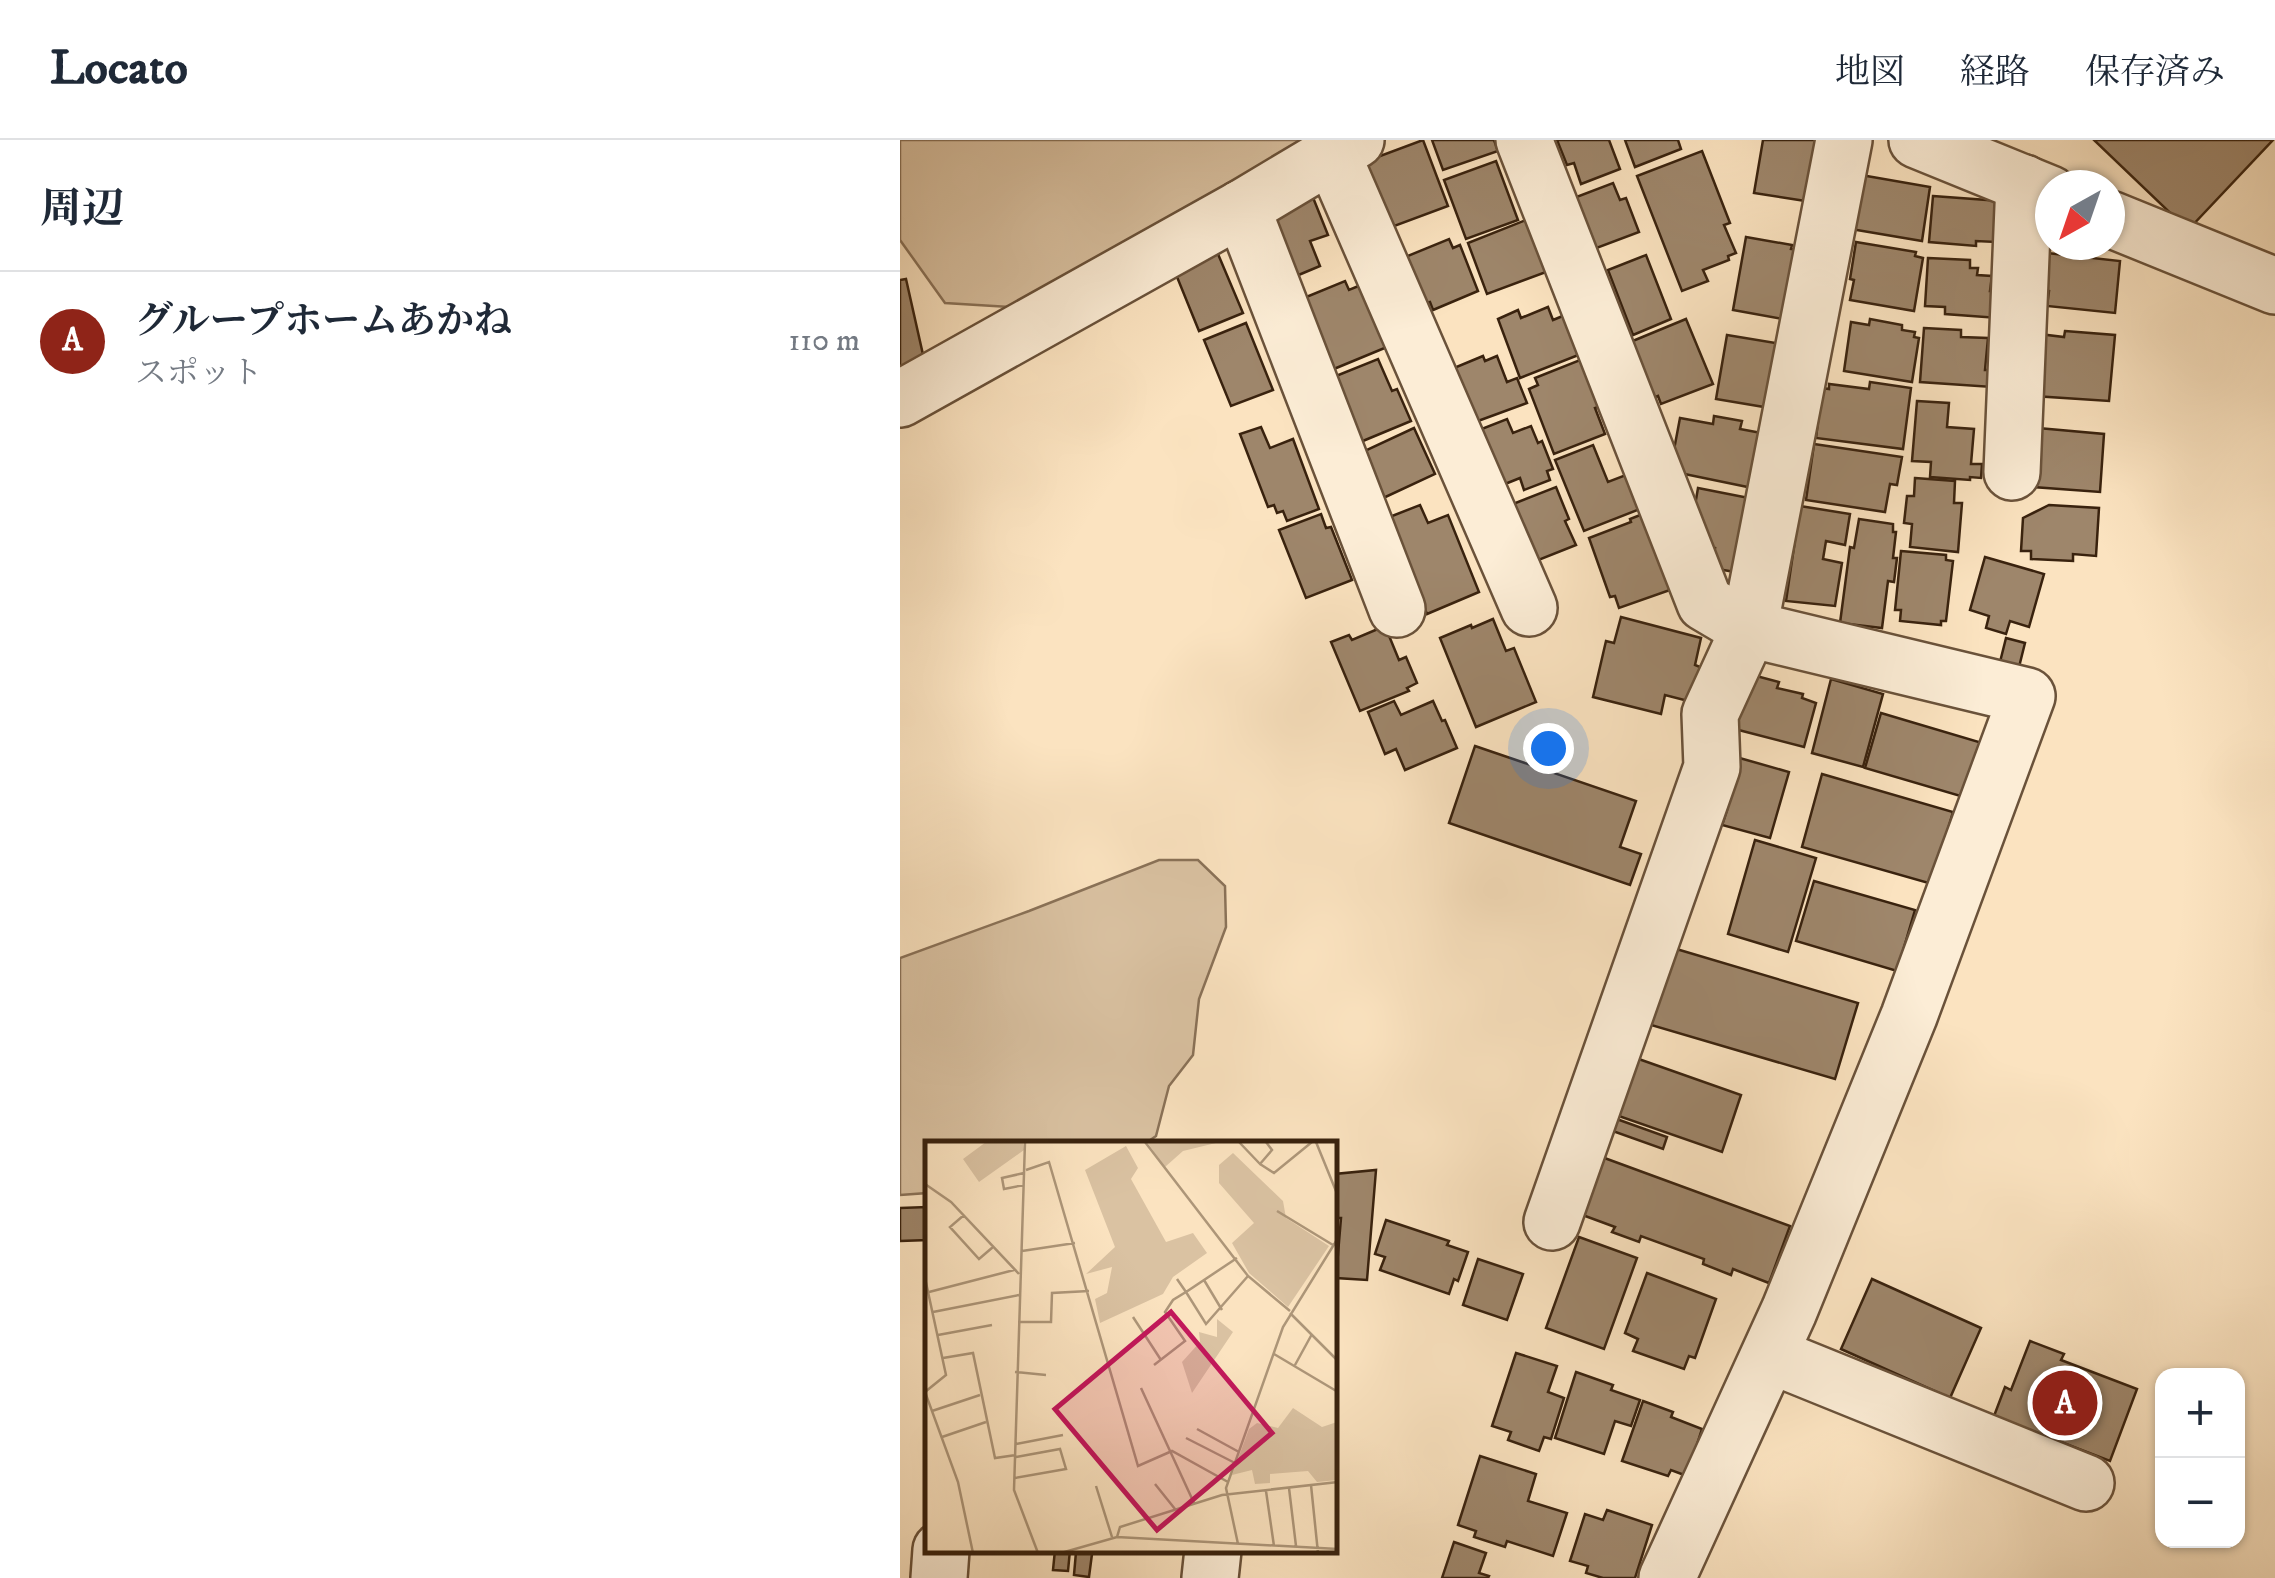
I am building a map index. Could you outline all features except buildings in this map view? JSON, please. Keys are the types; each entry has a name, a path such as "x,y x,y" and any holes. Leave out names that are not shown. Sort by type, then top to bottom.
{"street":[{"path":"1524,140 1704,603 1749,629 2027,696 1909,1016 1770,1354 1666,1578"},
{"path":"1552,1222 1712,767 1710,714 1749,629 1844,140"},
{"path":"1917,140 2035,188"},
{"path":"900,399 1344,147 1529,608"},
{"path":"1242,208 1397,609"},
{"path":"2012,472 2035,212"},
{"path":"2125,225 2275,286"},
{"path":"1770,1354 2086,1483"},
{"path":"939,1578 942,1553"},
{"path":"1210,1578 1214,1553"}],"shaded area":[{"path":"900,140 1329,140 1040,309 945,303 900,240"},
{"path":"1159,860 1198,860 1225,886 1226,927 1199,999 1193,1055 1169,1086 1156,1136 1149,1141 925,1141 925,1193 900,1195 900,958"}],"place":[{"name":"グループホームあかね","path":"2065,1403"}]}
